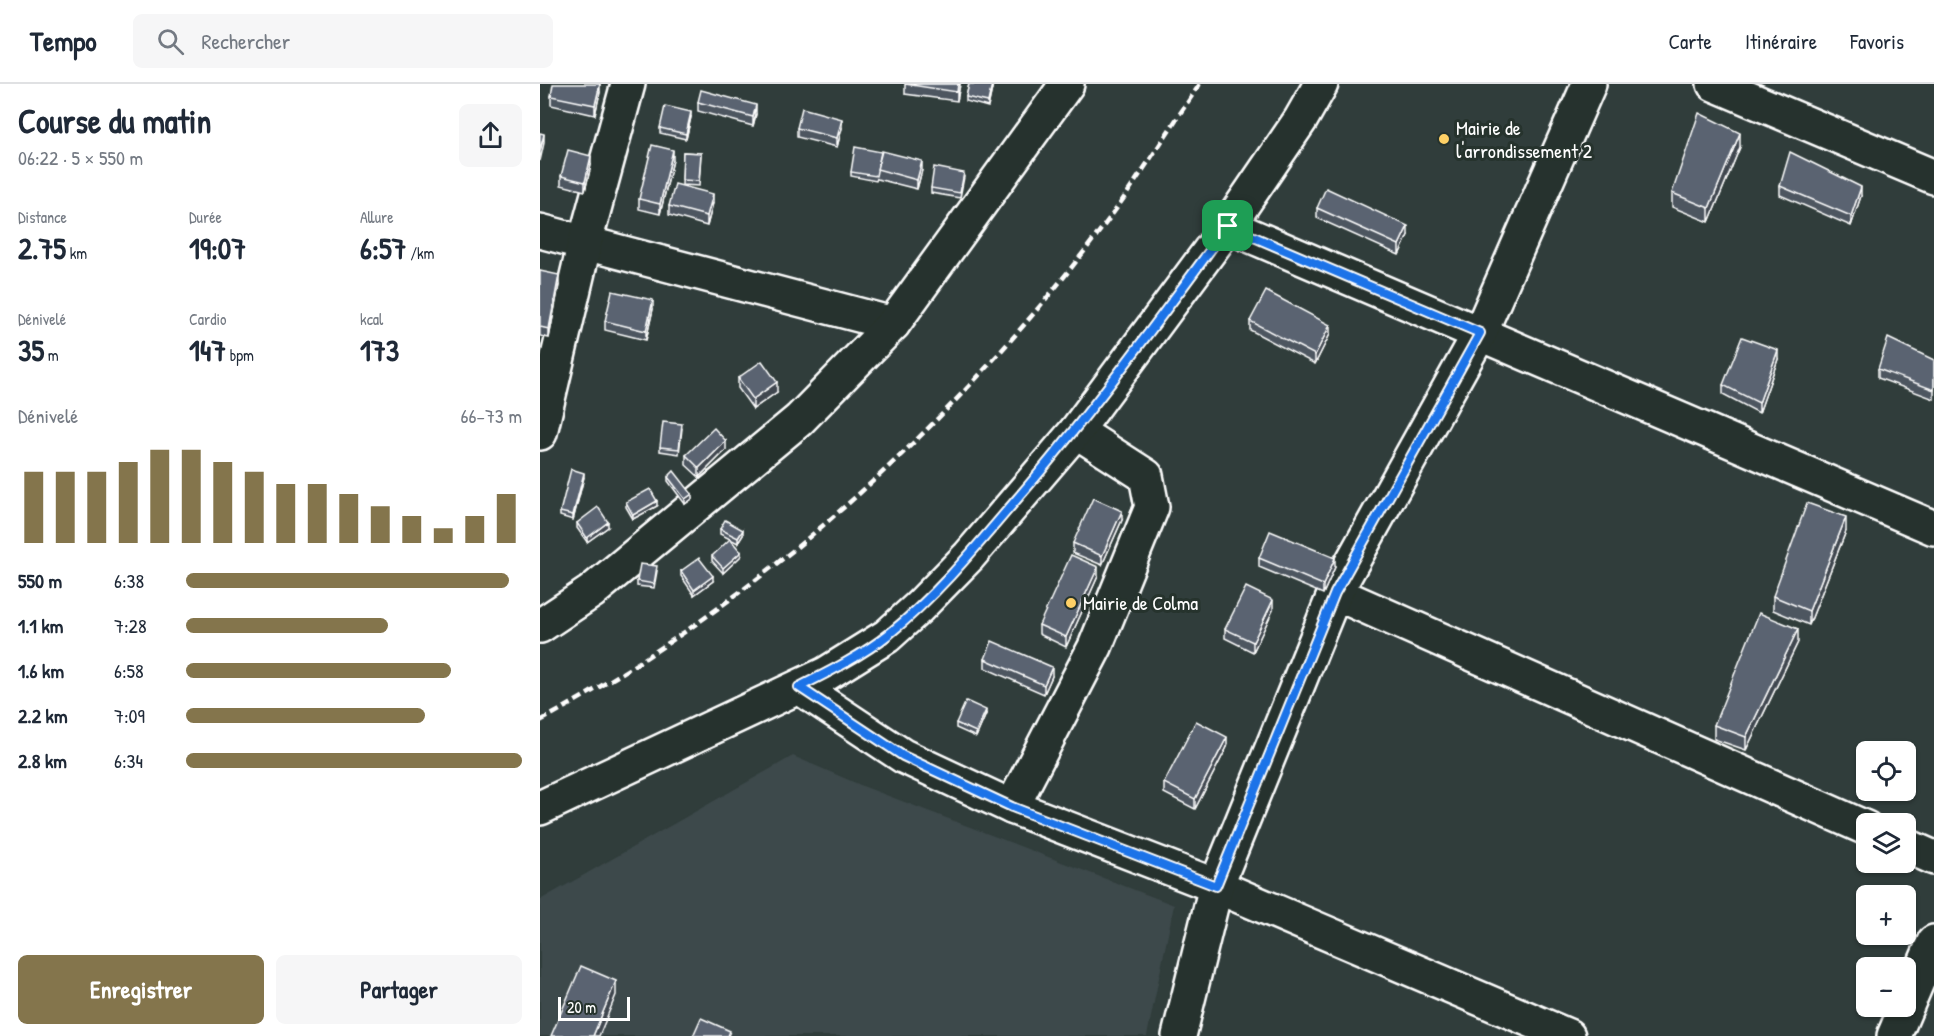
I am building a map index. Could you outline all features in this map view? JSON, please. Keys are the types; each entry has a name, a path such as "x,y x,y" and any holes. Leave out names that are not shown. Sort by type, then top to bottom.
{"street":[{"path":"540,433 585,242 628,84"},
{"path":"540,626 591,592 799,420 893,324 1067,84"},
{"path":"540,808 826,674 887,636 920,607 969,556 1076,431 1228,226 1301,119 1321,84"},
{"path":"1179,1036 1216,886 1335,593 1480,333 1589,84"},
{"path":"1714,84 1931,169"},
{"path":"1228,226 1934,528"},
{"path":"540,231 893,324"},
{"path":"1012,807 1095,646 1152,507 1146,476 1076,431"},
{"path":"1335,593 1856,824"},
{"path":"799,687 903,756 1012,807 1216,886 1568,1036"},
{"path":"1916,850 1934,858"},
{"path":"1894,1036 1934,942"}],"shaded area":[{"path":"793,756 865,787 1174,905 1147,1036 540,1036 540,900"}],"building":[{"path":"553,84 600,84 595,105 551,96"},
{"path":"905,84 958,84 957,92"},
{"path":"969,84 992,84 988,102 966,97"},
{"path":"701,90 756,105 753,117 698,102"},
{"path":"665,106 691,112 686,134 660,128"},
{"path":"802,108 842,119 837,138 797,128"},
{"path":"1699,113 1740,133 1709,208 1672,193"},
{"path":"540,133 544,134 540,151"},
{"path":"652,145 673,150 660,204 639,199"},
{"path":"855,147 881,152 876,176 851,172"},
{"path":"568,150 591,156 585,182 561,176"},
{"path":"882,151 922,161 917,180 877,169"},
{"path":"683,152 701,153 699,181 682,180"},
{"path":"1790,152 1861,187 1851,216 1780,186"},
{"path":"934,167 964,173 960,193 931,188"},
{"path":"675,184 713,194 707,216 669,206"},
{"path":"1326,188 1408,226 1399,245 1317,208"},
{"path":"540,271 559,275 549,329 540,327"},
{"path":"612,291 653,300 646,331 605,321"},
{"path":"1266,291 1330,325 1315,355 1250,321"},
{"path":"1742,337 1778,350 1759,403 1723,385"},
{"path":"1888,338 1934,360 1934,390 1878,369"},
{"path":"762,361 777,382 753,399 738,378"},
{"path":"663,422 682,424 679,449 660,447"},
{"path":"714,428 726,441 699,468 686,455"},
{"path":"571,469 584,473 573,515 560,512"},
{"path":"674,471 692,494 685,499 668,477"},
{"path":"650,489 657,501 633,515 626,502"},
{"path":"1093,498 1122,511 1102,556 1073,543"},
{"path":"1807,503 1846,517 1809,611 1773,596"},
{"path":"598,507 608,522 587,538 577,523"},
{"path":"725,520 743,530 738,538 720,529"},
{"path":"1270,531 1335,558 1323,585 1259,558"},
{"path":"730,539 741,552 723,568 712,556"},
{"path":"1071,555 1098,567 1066,637 1039,625"},
{"path":"699,558 713,576 694,590 681,571"},
{"path":"640,564 657,566 654,584 637,581"},
{"path":"1246,587 1273,600 1253,642 1225,629"},
{"path":"1759,613 1798,629 1746,737 1714,725"},
{"path":"992,641 1052,667 1044,685 985,659"},
{"path":"966,701 986,710 976,732 956,723"},
{"path":"1196,721 1227,737 1195,799 1164,783"},
{"path":"581,966 616,981 593,1036 551,1036"},
{"path":"701,1018 730,1031 728,1036 693,1036"}],"railway":[{"path":"540,721 623,672 704,619 781,560 855,498 925,431 992,361 1055,288 1114,212 1200,84"}],"place":[{"name":"Mairie de l'arrondissement 2","path":"1444,139"},
{"name":"Mairie de Colma","path":"1071,603"}],"route":[{"path":"1228,226 1480,333 1389,500 1335,593 1216,886 1012,807 903,756 799,687 826,674 887,636 920,607 969,556 1076,431 1228,226"}]}
